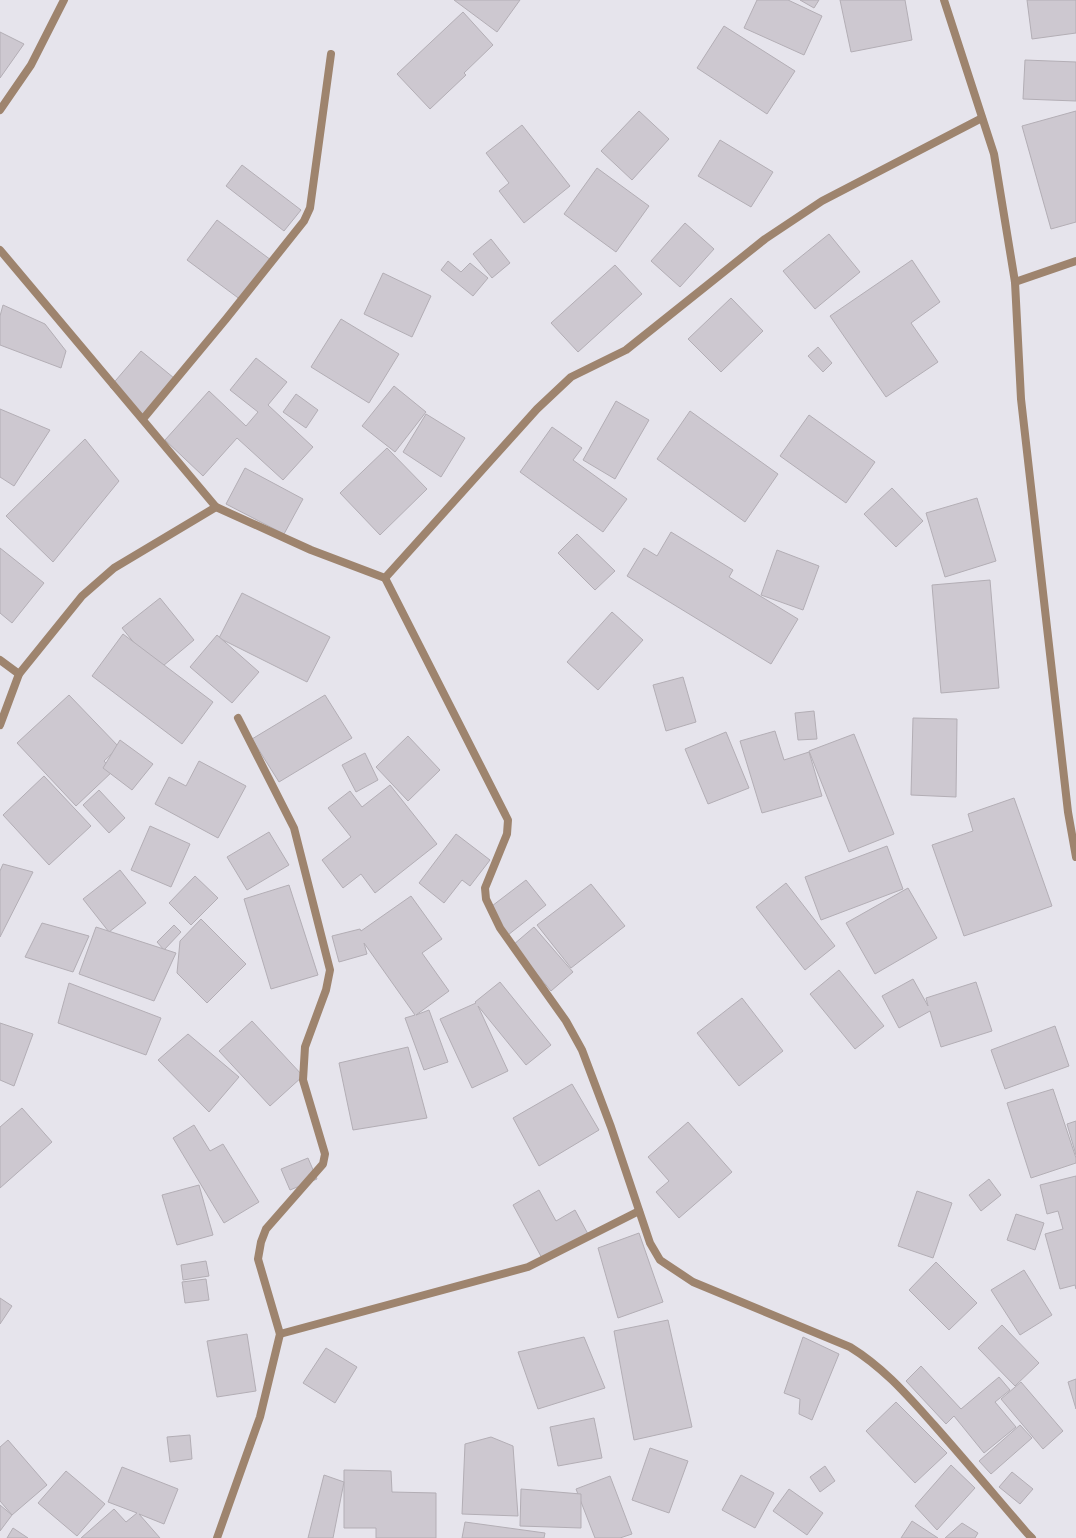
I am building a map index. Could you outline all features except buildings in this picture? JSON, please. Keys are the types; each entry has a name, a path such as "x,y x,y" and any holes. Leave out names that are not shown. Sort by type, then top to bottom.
{"street":[{"path":"0,110 31,65 64,0"},
{"path":"944,0 994,154 1015,282 1022,407 1068,812 1076,858"},
{"path":"143,419 226,319 304,221 310,208 332,54"},
{"path":"385,578 537,409 572,377 626,350 765,239 822,201 982,118"},
{"path":"0,250 216,507 311,550 385,578 508,820 507,834 485,888 486,899 500,928 566,1021 582,1050 650,1243 660,1260 693,1282 850,1347 864,1356 893,1380 970,1465 1032,1538"},
{"path":"1015,282 1076,261"},
{"path":"0,725 19,674 82,596 114,568 216,507"},
{"path":"0,660 19,674"},
{"path":"217,1538 260,1417 280,1334 258,1259 261,1242 266,1229 324,1164 325,1154 303,1080 305,1047 326,990 330,970 294,828 238,718"},
{"path":"280,1334 528,1267 639,1211"}]}
